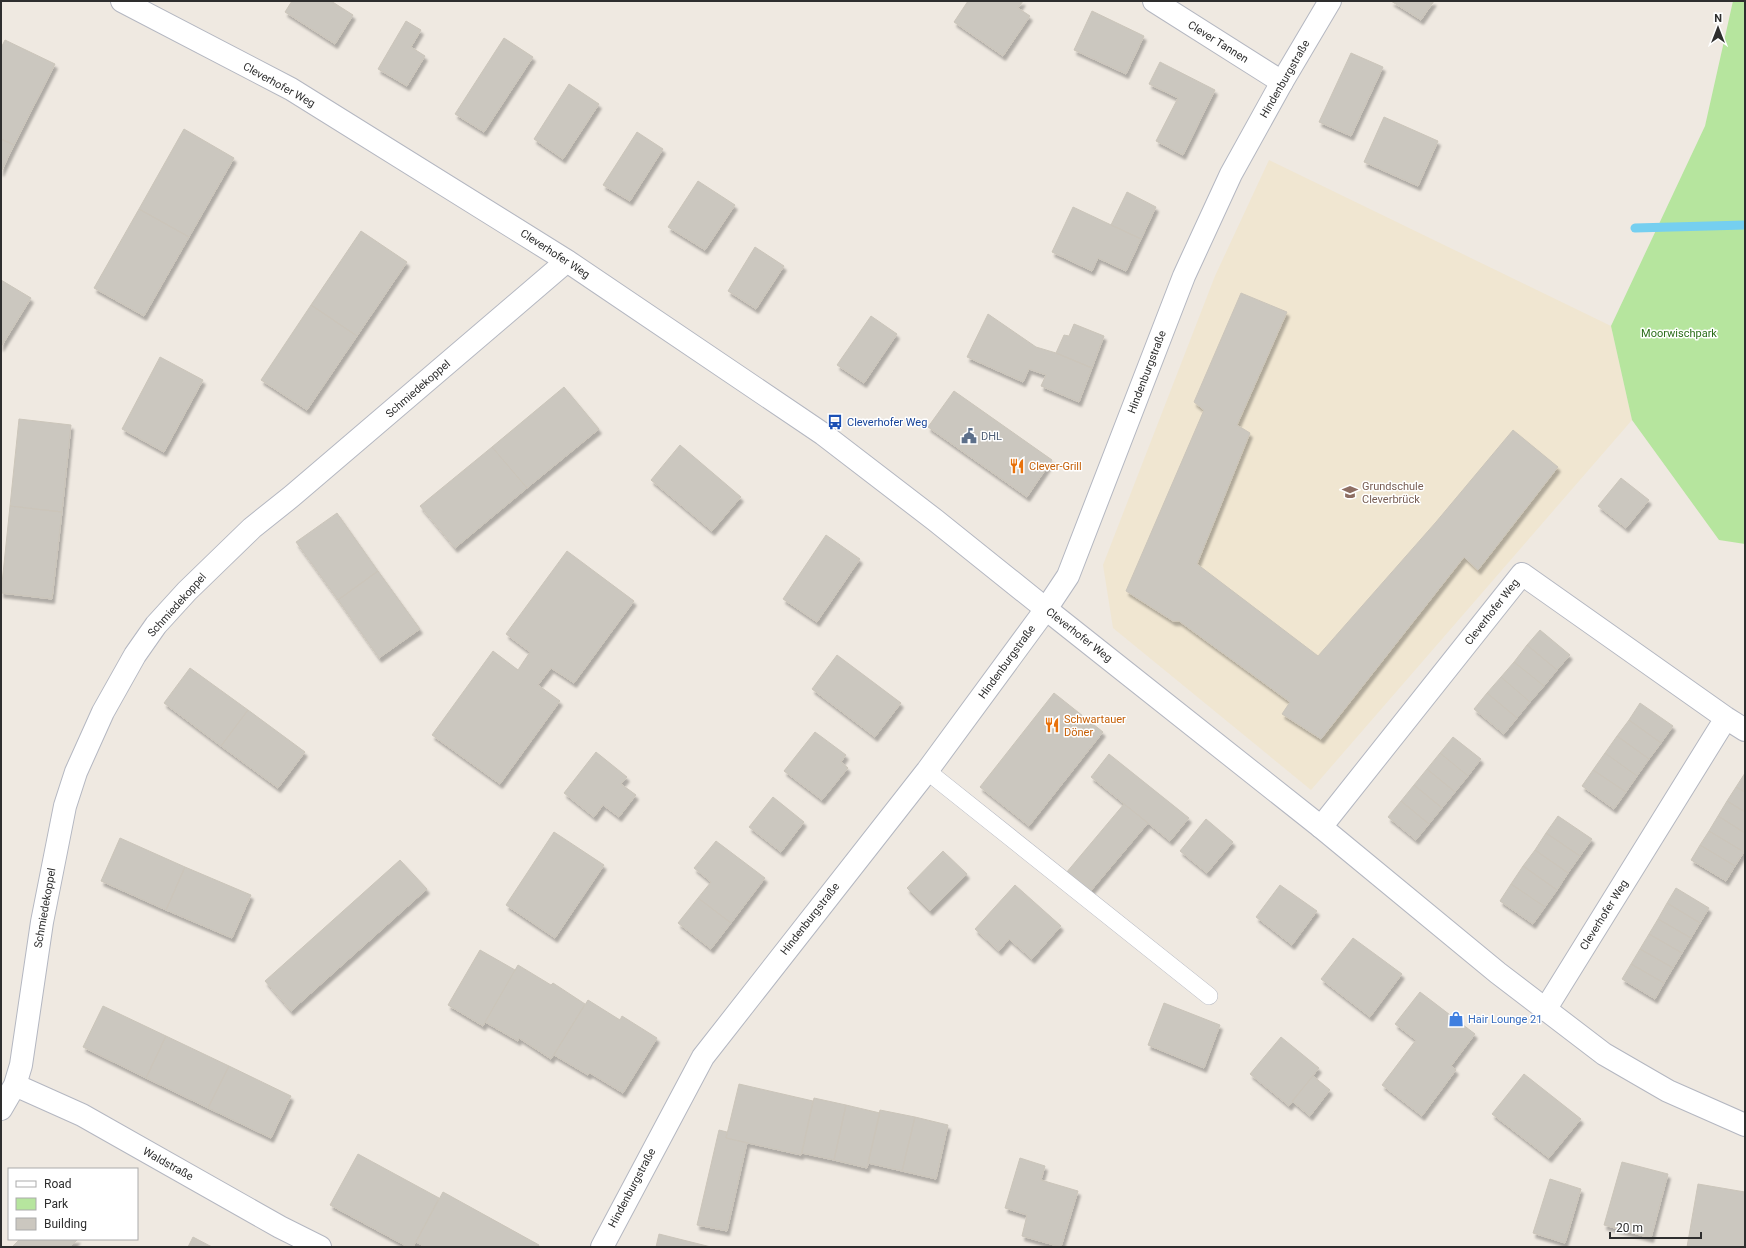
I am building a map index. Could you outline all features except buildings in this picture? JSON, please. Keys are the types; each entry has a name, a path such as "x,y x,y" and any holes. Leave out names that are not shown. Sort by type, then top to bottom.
{"street":[{"name":"Cleverhofer Weg","path":"122,1 291,90 567,261 823,434 935,520 1322,827 1498,973 1604,1054 1668,1091 1745,1125"},
{"name":"Clever Tannen","path":"1154,1 1282,82"},
{"name":"Hindenburgstraße","path":"602,1247 703,1057 927,770 1046,609 1068,576 1184,276 1231,174 1282,82 1330,1"},
{"name":"Schmiedekoppel","path":"1,1109 15,1085 21,1065 42,922 67,802 76,772 103,712 135,655 156,625 187,591 252,528 292,496 567,261"},
{"name":"Cleverhofer Weg","path":"1322,827 1522,574 1745,730"},
{"name":"Cleverhofer Weg","path":"1546,1010 1726,718"},
{"name":"Waldstraße","path":"15,1085 82,1115 280,1227 320,1247"}],"lane":[{"path":"927,770 1210,996"}],"shaded area":[{"name":"Grundschule Cleverbrück","path":"1269,160 1611,326 1632,420 1311,790 1113,628 1103,565 1215,276"}],"green space":[{"name":"Moorwischpark","path":"1733,1 1745,1 1745,544 1719,540 1632,420 1611,326 1705,126"}],"waterway":[{"path":"1635,228 1745,225"}],"place":[{"name":"Cleverhofer Weg","path":"835,422"},
{"name":"DHL","path":"969,436"},
{"name":"Clever-Grill","path":"1017,466"},
{"name":"Grundschule Cleverbrück","path":"1350,492"},
{"name":"Schwartauer Döner","path":"1052,725"},
{"name":"Hair Lounge 21","path":"1456,1019"}]}
